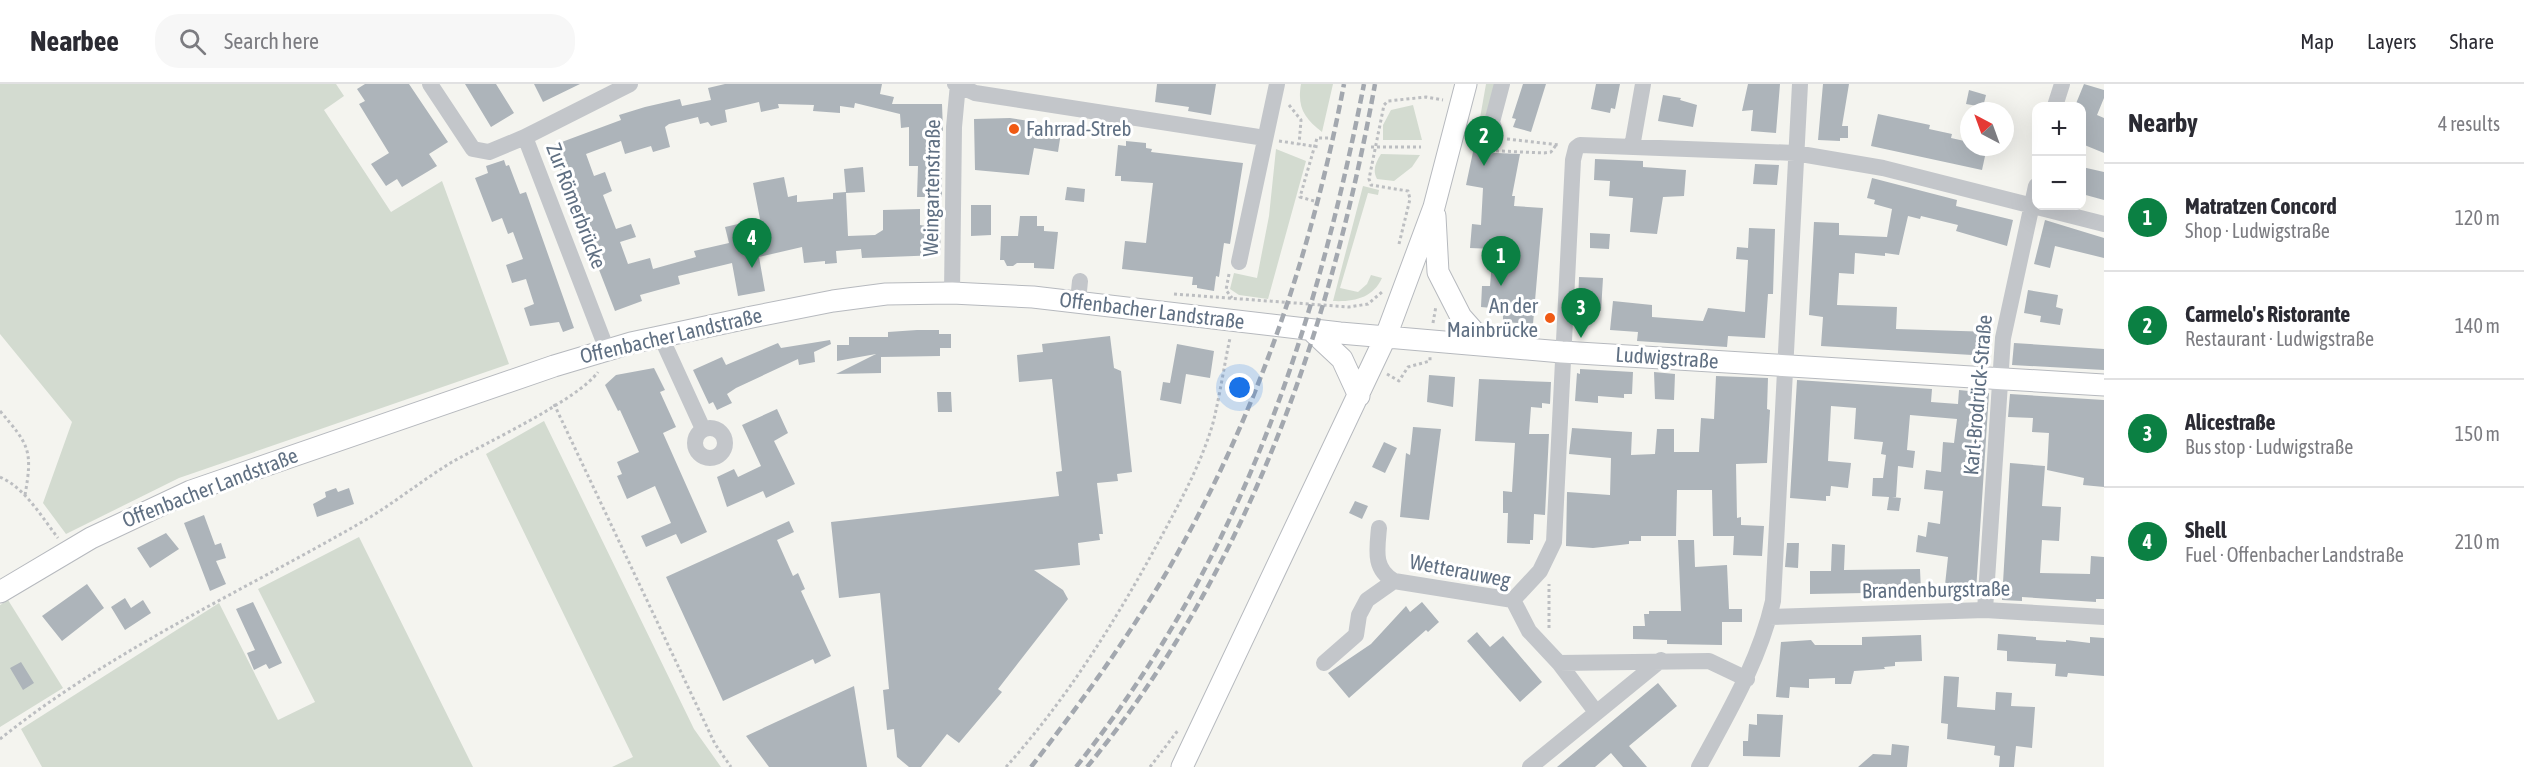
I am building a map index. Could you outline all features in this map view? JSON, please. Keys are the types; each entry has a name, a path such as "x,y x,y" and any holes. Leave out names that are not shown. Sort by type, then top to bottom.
{"main road":[{"path":"1182,767 1386,336 1434,207 1466,84"},
{"path":"1434,207 1438,272 1461,317 1485,344"},
{"name":"Offenbacher Landstraße","path":"0,592 132,516 224,478 607,350 833,301 886,294 1079,291 1233,320 1311,330 1386,336"},
{"path":"1311,330 1342,359 1359,396"},
{"name":"Ludwigstraße","path":"1386,336 1562,352 2104,386"}],"street":[{"name":"Zur Römerbrücke","path":"430,84 473,149 489,152 525,137 607,350"},
{"path":"525,137 630,84"},
{"path":"1501,135 1492,122 1502,84"},
{"path":"1632,147 1643,84"},
{"path":"1699,767 1747,679 1769,617 1775,567 1800,84"},
{"path":"2056,102 2062,84"},
{"path":"957,85 975,93 1091,118 1265,138"},
{"name":"Weingartenstraße","path":"952,293 954,127 957,85"},
{"path":"1239,262 1276,85"},
{"path":"1513,600 1540,571 1554,542 1562,352 1573,160 1576,148 1580,145 1795,153 1867,165 2032,205"},
{"name":"Karl-Brodrück-Straße","path":"1985,610 2004,332 2032,205"},
{"path":"2051,210 2104,224"},
{"path":"661,337 703,429"},
{"name":"Wetterauweg","path":"1378,528 1378,564 1383,575 1394,581 1513,600 1529,631 1554,657 1596,712"},
{"name":"Wetterauweg","path":"1324,663 1356,634 1359,615 1367,600 1394,581"},
{"name":"Brandenburgstraße","path":"1769,617 1985,610 2104,617"},
{"path":"1554,657 1709,660 1747,679"},
{"path":"1530,767 1661,660"}],"path":[{"path":"1276,85 1301,120 1299,144"},
{"path":"1402,235 1410,199 1408,191 1371,184 1369,179 1384,105 1388,101 1426,97 1443,101"},
{"path":"1501,135 1556,145 1580,145"},
{"path":"1265,138 1317,146"},
{"path":"1314,201 1300,197 1317,146 1317,138 1329,138"},
{"path":"1478,150 1544,153 1551,152 1556,145"},
{"path":"1374,147 1421,147"},
{"path":"1229,278 1226,290 1233,298"},
{"path":"1349,307 1368,304 1381,293 1384,285"},
{"path":"1006,767 1032,738 1081,673 1123,606 1177,509 1212,424 1233,320"},
{"path":"0,738 87,679 235,590 361,523 432,474 576,393 596,375 603,365 607,350"},
{"path":"1399,381 1408,367 1430,361"},
{"path":"554,404 715,744 731,767"},
{"path":"0,411 22,436 29,452 30,461 25,496"},
{"path":"0,477 13,484 25,496 68,551"},
{"path":"1550,553 1554,657"}],"shaded area":[{"path":"0,84 336,84 344,96 324,110 391,212 442,181 509,364 179,478 66,534 43,503 72,422 0,334"},
{"path":"1301,84 1333,84 1322,132 1306,117 1303,111 1300,99"},
{"path":"1486,84 1499,84 1490,135 1477,135"},
{"path":"1413,105 1422,140 1383,140 1383,125 1391,110"},
{"path":"1276,149 1306,161 1268,299 1239,295 1230,289 1234,273 1257,278 1269,216"},
{"path":"1381,154 1420,155 1412,167 1394,181 1377,179 1375,169"},
{"path":"1363,186 1379,190 1378,195 1368,193 1340,288 1358,292 1367,284 1371,275 1382,278 1374,290 1362,297 1348,301 1333,301"},
{"path":"544,421 694,729 721,767 612,767 633,757 486,454"},
{"path":"359,537 473,767 42,767 21,729 219,603 278,720 315,702 258,589"},
{"path":"8,600 63,688 0,727 0,605"}],"building":[{"path":"365,84 409,84 448,142 429,154 437,166 402,187 397,179 386,186 371,164 389,153 359,104 365,101 357,89"},
{"path":"465,84 496,84 514,113 491,127"},
{"path":"534,84 580,84 543,102"},
{"path":"725,84 882,84 880,94 894,97 892,104 942,104 943,131 926,132 926,166 909,166 909,127 901,128 900,114 855,103 854,108 840,106 840,113 813,111 814,105 778,104 779,108 761,112 759,102 725,110 727,122 711,126 708,122 700,124 698,117 669,124 665,127 670,147 653,152 651,146 625,154 621,141 586,154 594,176 605,172 612,191 603,195 616,229 631,224 636,237 620,242 628,264 650,258 653,269 696,257 694,251 729,243 725,227 760,219 753,183 784,177 788,197 797,195 797,202 833,199 833,193 846,192 844,169 863,167 865,192 846,193 848,236 875,235 883,230 883,210 920,209 920,225 941,228 940,255 862,258 861,249 836,251 837,263 825,264 825,261 804,263 802,247 759,257 765,291 738,296 732,263 678,276 680,284 640,295 642,301 615,311 551,146 621,120 619,115 645,107 680,99 682,106 711,100 708,88"},
{"path":"1157,84 1216,84 1211,115 1188,111 1189,107 1155,102"},
{"path":"1523,84 1546,84 1531,132 1513,127 1516,119 1512,118"},
{"path":"1596,84 1620,84 1615,109 1611,108 1610,113 1591,109"},
{"path":"1748,84 1780,84 1776,133 1751,131 1753,110 1742,111"},
{"path":"1823,84 1849,84 1842,126 1848,126 1848,138 1840,138 1840,141 1818,140"},
{"path":"2084,84 2104,90 2104,98 2097,115 2104,118 2104,153 2086,146 2086,102 2077,102"},
{"path":"1969,90 1986,95 1984,102 1966,102"},
{"path":"1663,95 1681,98 1680,100 1697,105 1693,127 1658,121"},
{"path":"1878,114 1930,125 1929,129 1952,134 1951,138 1960,140 1960,156 1985,156 1982,170 1871,146"},
{"path":"1010,118 1062,126 1058,152 1034,148 1029,175 975,170 974,119"},
{"path":"1126,141 1146,143 1146,148 1152,149 1151,152 1243,163 1230,244 1224,243 1219,277 1216,276 1214,291 1192,285 1193,277 1122,269 1125,241 1146,243 1153,183 1121,181 1121,176 1115,176 1118,145 1126,146"},
{"path":"1473,152 1520,154 1512,196 1515,196 1514,206 1543,208 1533,324 1503,322 1503,309 1481,307 1482,286 1490,286 1493,249 1470,248 1472,224 1481,225 1483,188 1466,185"},
{"path":"1595,159 1643,161 1643,167 1686,170 1684,196 1663,197 1657,234 1630,232 1633,198 1609,196 1610,181 1594,180"},
{"path":"504,160 506,166 509,165 520,194 526,192 574,328 563,332 559,322 530,326 524,308 534,304 526,279 512,283 506,265 523,259 513,232 508,234 502,218 492,222 475,178 488,173 486,166"},
{"path":"1755,164 1779,165 1777,185 1753,184"},
{"path":"918,166 942,166 942,197 917,197"},
{"path":"2086,168 2104,172 2104,200 2086,195"},
{"path":"1872,178 1957,200 1956,206 2013,220 2007,246 1956,231 1958,225 1921,216 1920,219 1908,216 1899,255 1855,253 1854,274 1839,273 1837,305 1897,307 1896,329 1993,332 1989,356 1821,346 1823,317 1809,315 1814,222 1839,223 1839,235 1887,237 1892,209 1874,204 1875,200 1867,198"},
{"path":"1067,187 1085,189 1084,202 1065,200"},
{"path":"971,205 991,205 991,235 971,236"},
{"path":"1020,216 1037,216 1037,226 1044,226 1044,231 1058,232 1054,269 1034,268 1034,263 1017,263 1007,266 1004,260 1000,260 1001,236 1018,236"},
{"path":"2045,220 2104,238 2104,258 2055,246 2050,268 2034,264"},
{"path":"1749,228 1775,229 1773,294 1768,294 1765,338 1728,336 1727,347 1637,341 1638,332 1610,330 1613,301 1652,305 1652,317 1703,321 1708,308 1745,312 1748,260 1736,259 1737,247 1748,248"},
{"path":"1590,233 1610,234 1609,249 1590,248"},
{"path":"1579,277 1603,278 1601,311 1583,310 1583,303 1578,303"},
{"path":"2028,290 2058,295 2056,307 2063,309 2060,325 2040,322 2041,316 2024,313"},
{"path":"939,330 939,334 951,334 951,348 940,348 940,356 881,357 881,373 836,374 876,354 837,361 837,345 849,345 849,337 888,337 888,332"},
{"path":"1110,336 1114,368 1121,371 1132,472 1117,474 1118,481 1097,483 1103,534 1099,534 1100,540 1078,543 1080,565 1034,570 1063,590 1068,599 998,689 1002,692 959,743 947,734 921,767 909,767 897,757 894,729 887,730 883,690 889,689 880,593 839,598 831,522 1059,496 1056,472 1062,471 1052,379 1019,382 1017,355 1043,352 1042,344"},
{"path":"830,340 831,344 814,352 815,362 799,365 798,359 736,388 727,394 732,403 717,410 713,402 709,404 693,370 722,357 726,365 778,343 781,348"},
{"path":"2014,343 2104,349 2104,370 2012,365"},
{"path":"1177,344 1214,351 1210,378 1186,374 1181,404 1160,400 1163,382 1170,383"},
{"path":"654,368 665,390 660,392 676,427 663,433 707,532 681,544 676,534 646,547 641,536 671,523 655,486 627,499 617,476 622,474 617,462 639,452 620,410 618,411 605,385 616,375"},
{"path":"1580,369 1633,372 1632,394 1624,394 1624,398 1598,396 1598,403 1575,401 1577,373 1580,374"},
{"path":"1654,372 1675,374 1674,400 1655,399"},
{"path":"1429,375 1455,377 1453,407 1427,402"},
{"path":"1716,376 1768,378 1767,409 1770,410 1767,463 1736,464 1737,518 1741,517 1741,525 1764,526 1762,556 1733,555 1734,536 1713,536 1712,490 1677,490 1676,536 1641,536 1641,541 1629,541 1629,544 1593,548 1566,546 1567,492 1610,495 1611,458 1569,454 1572,428 1632,432 1631,455 1655,454 1657,429 1674,429 1674,452 1699,452 1701,418 1714,419"},
{"path":"1479,379 1551,382 1550,404 1542,403 1542,408 1531,407 1529,434 1549,434 1545,515 1534,514 1533,540 1530,540 1530,544 1507,543 1508,513 1503,513 1503,491 1512,492 1515,443 1475,441"},
{"path":"1797,380 1932,389 1931,402 1958,404 1959,390 1989,393 1976,591 1957,589 1957,595 1944,594 1948,557 1916,552 1918,535 1926,537 1928,522 1940,524 1943,491 1924,489 1926,470 1941,472 1943,442 1954,443 1957,419 1910,415 1907,450 1915,451 1913,468 1898,466 1896,497 1892,497 1901,498 1899,511 1887,510 1889,497 1872,496 1873,478 1883,478 1886,455 1881,454 1883,442 1854,439 1856,408 1831,406 1828,461 1851,463 1848,488 1831,486 1830,496 1826,496 1826,501 1790,498"},
{"path":"937,392 951,392 952,412 938,412"},
{"path":"2010,394 2104,400 2104,487 2083,485 2084,478 2047,470 2049,433 2032,432 2033,418 2008,417"},
{"path":"777,409 788,433 774,441 795,484 766,498 763,491 727,507 717,477 734,469 738,477 761,466 742,425"},
{"path":"1413,427 1441,429 1429,520 1400,517 1406,453 1410,455"},
{"path":"1384,442 1397,448 1385,473 1372,467"},
{"path":"2010,463 2045,466 2042,506 2061,507 2059,541 2042,540 2040,573 2090,574 2091,556 2104,557 2104,599 2096,599 2096,602 2022,597 2022,601 2002,600"},
{"path":"336,488 338,492 349,488 354,504 317,517 313,504 326,497 325,492"},
{"path":"1355,501 1368,506 1362,519 1349,513"},
{"path":"204,515 215,545 221,543 226,558 216,561 226,584 210,591 184,523"},
{"path":"789,521 794,532 777,540 793,576 798,573 805,589 801,591 831,656 815,664 813,659 723,701 666,577"},
{"path":"166,533 179,549 150,568 137,548"},
{"path":"1678,540 1694,540 1695,567 1727,565 1729,609 1742,609 1742,622 1722,622 1722,645 1667,644 1667,640 1633,639 1633,626 1645,626 1644,614 1649,614 1649,611 1681,611"},
{"path":"1787,543 1799,543 1798,568 1785,567"},
{"path":"1832,544 1845,545 1844,570 1920,569 1921,592 1810,594 1810,571 1831,571"},
{"path":"87,584 104,608 62,641 42,616"},
{"path":"125,598 131,608 143,600 151,613 125,630 111,607"},
{"path":"253,602 282,663 269,669 266,664 254,670 247,653 255,650 236,609"},
{"path":"1422,602 1439,622 1428,632 1426,630 1349,698 1328,673 1371,644 1406,606 1410,612"},
{"path":"1477,632 1490,647 1503,636 1542,682 1520,702 1467,641"},
{"path":"1998,634 2036,637 2036,640 2090,643 2090,637 2104,638 2104,676 2068,673 2067,677 2055,676 2056,664 2007,661 2007,651 1997,650"},
{"path":"1921,635 1922,661 1895,662 1895,666 1884,667 1885,669 1854,671 1851,684 1835,684 1835,678 1809,679 1809,688 1790,687 1789,698 1776,697 1781,642 1811,640 1815,645 1862,645 1862,637"},
{"path":"21,662 34,683 23,690 10,668"},
{"path":"1944,676 1959,677 1957,707 1995,710 1996,692 2012,693 2011,706 2035,707 2032,748 2016,746 2014,767 1999,767 2000,756 1994,755 1995,746 1947,739 1948,724 1941,723"},
{"path":"1658,683 1677,706 1629,746 1647,767 1623,767 1611,753 1595,767 1557,767"},
{"path":"854,686 867,767 769,767 746,736"},
{"path":"1757,714 1783,715 1780,757 1743,756 1743,741 1748,741 1749,724 1757,725"},
{"path":"1892,744 1909,746 1907,767 1858,767 1873,754 1891,755"}],"railway":[{"path":"1031,767 1098,678 1144,609 1192,527 1222,467 1274,343 1295,279 1314,214 1344,84"},
{"path":"1076,767 1133,689 1183,609 1226,528 1262,444 1294,358 1321,269 1344,178 1364,84"},
{"path":"1087,767 1144,692 1193,613 1237,530 1274,444 1307,356 1334,266 1357,175 1375,84"}],"place":[{"name":"Fahrrad-Streb","path":"1014,129"},
{"name":"Carmelo's Ristorante","path":"1484,166"},
{"name":"Shell","path":"752,268"},
{"name":"Matratzen Concord","path":"1501,286"},
{"name":"An der Mainbrücke","path":"1550,318"},
{"name":"Alicestraße","path":"1581,338"}]}
